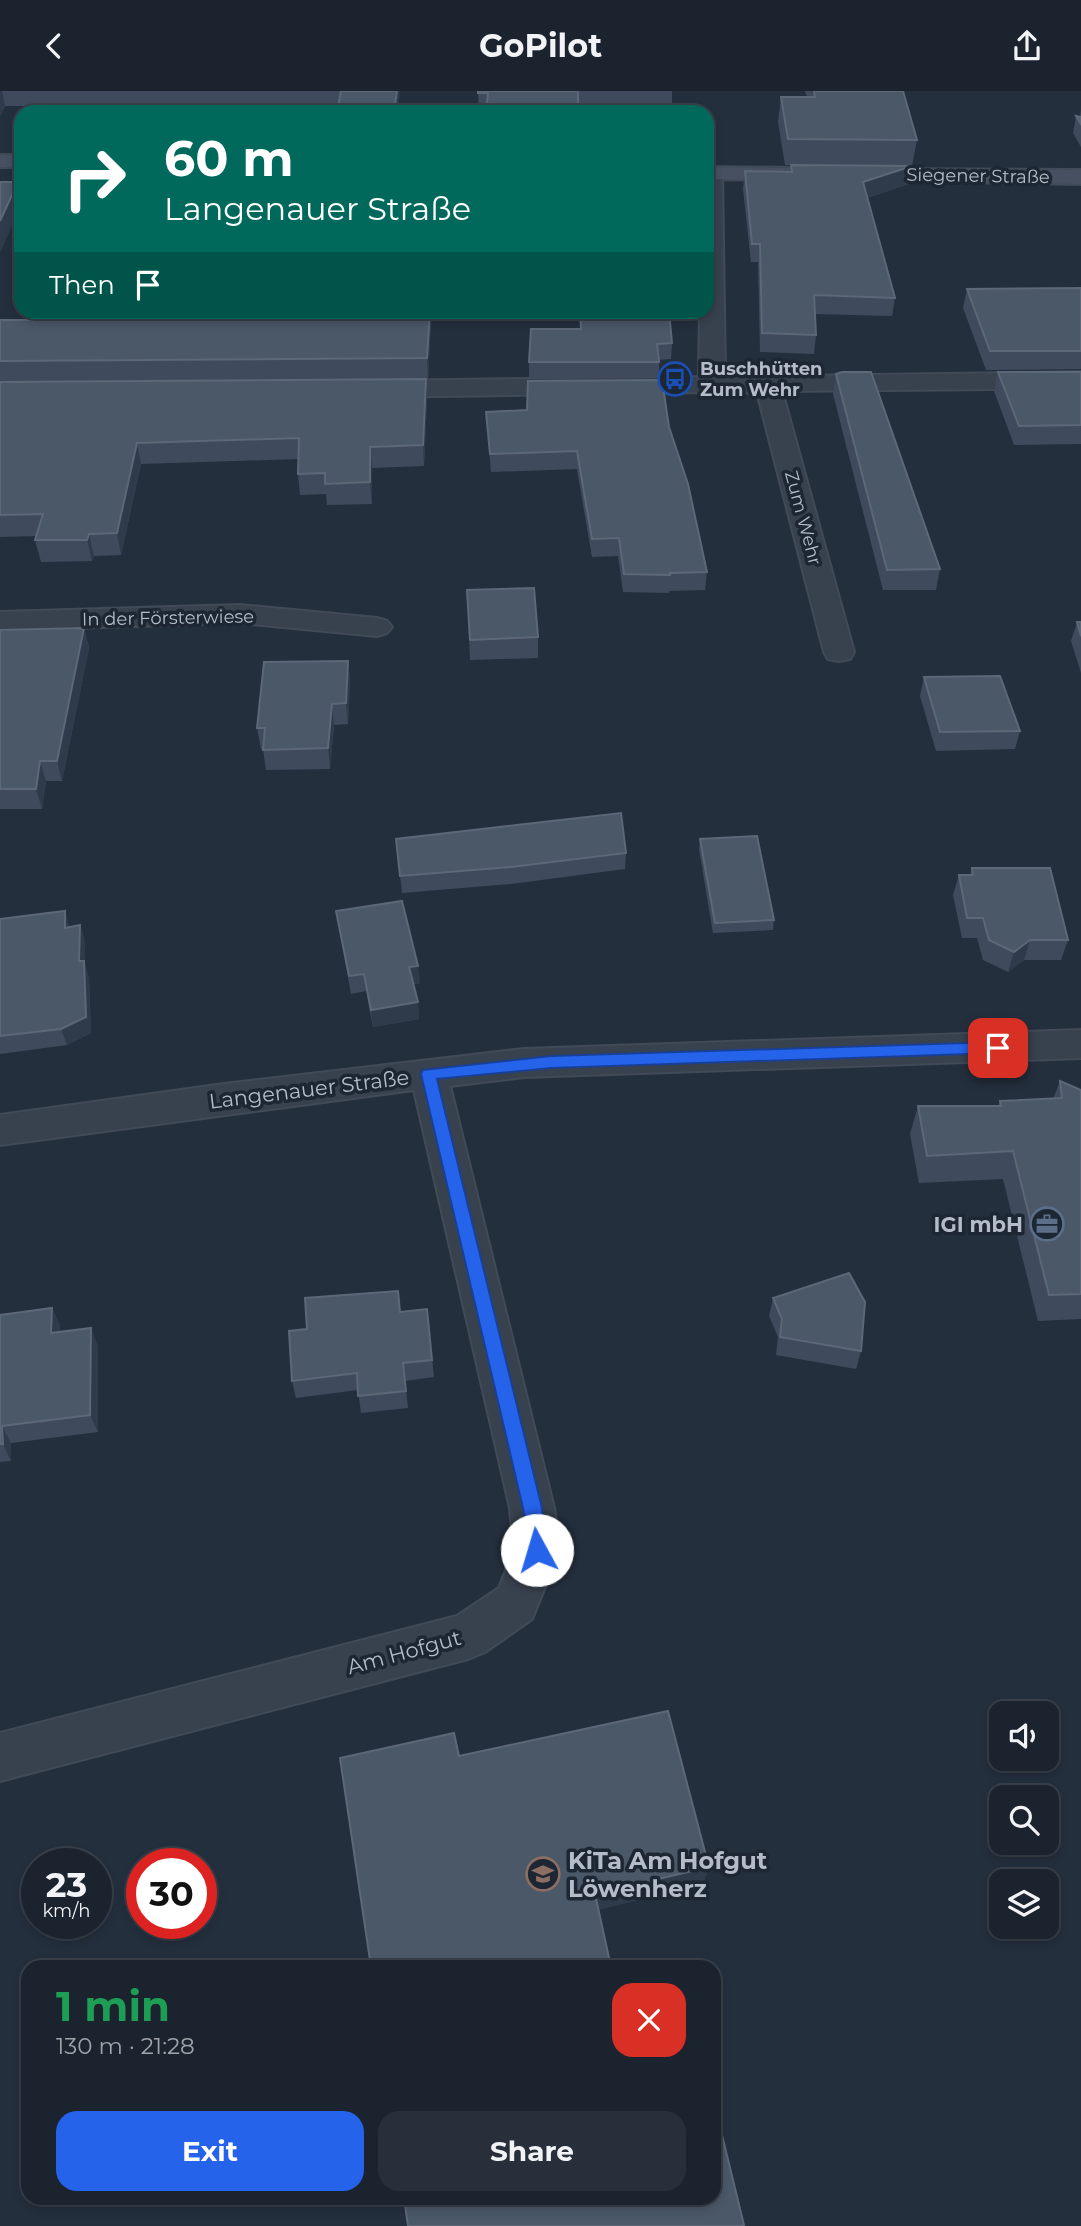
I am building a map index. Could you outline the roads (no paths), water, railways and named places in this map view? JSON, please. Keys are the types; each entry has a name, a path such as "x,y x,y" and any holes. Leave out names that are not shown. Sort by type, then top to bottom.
{"main road":[{"name":"Siegener Straße","path":"714,173 1081,177"}],"street":[{"path":"711,319 712,387"},
{"path":"350,390 1081,380"},
{"name":"Zum Wehr","path":"767,383 839,652"},
{"name":"In der Försterwiese","path":"0,621 240,614 377,627"},
{"name":"Langenauer Straße","path":"0,1130 524,1063 750,1058 1081,1044"},
{"name":"Am Hofgut","path":"0,1757 468,1636 516,1603 537,1550 533,1508 429,1074"}],"place":[{"name":"Buschhütten Zum Wehr","path":"675,379"},
{"name":"IGI mbH","path":"1047,1224"},
{"name":"KiTa Am Hofgut Löwenherz","path":"543,1874"}]}
